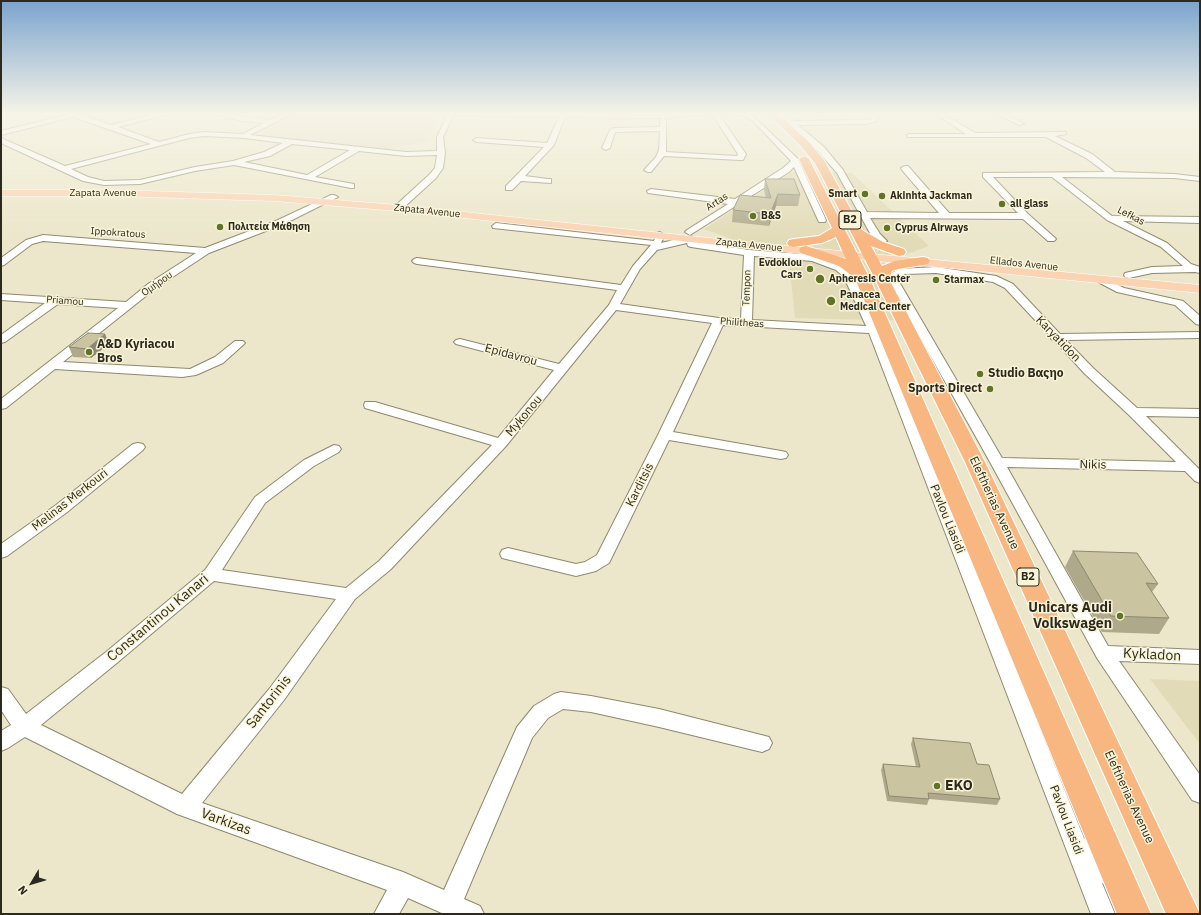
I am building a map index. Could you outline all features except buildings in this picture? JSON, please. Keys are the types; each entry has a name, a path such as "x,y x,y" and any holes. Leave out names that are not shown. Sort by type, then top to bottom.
{"highway":[{"name":"Eleftherias Avenue","path":"800,156 805,162 849,251 879,279 975,462 1183,914"},
{"name":"Eleftherias Avenue","path":"815,156 833,185 856,232 868,252 1053,726 1128,899"},
{"path":"833,185 848,185"},
{"path":"794,243 822,239 838,230"},
{"path":"856,232 878,245 899,252"},
{"path":"806,250 824,255 879,279 886,269 895,265 923,261"}],"main road":[{"name":"Zapata Avenue","path":"1,188 199,190 334,197 691,238 806,250 849,251"},
{"name":"Zapata Avenue","path":"1,193 180,195 274,198 324,202 401,205 657,242 691,238 794,243 849,251"},
{"name":"Ellados Avenue","path":"849,251 899,252 1200,282"},
{"name":"Ellados Avenue","path":"868,252 923,261 1200,289"}],"street":[{"path":"35,156 86,179 104,183 123,183 140,182 195,169 233,163 261,156"},
{"path":"64,169 114,156"},
{"path":"307,178 346,156"},
{"path":"401,205 436,173 440,165 441,156"},
{"path":"509,188 540,156"},
{"path":"648,170 660,156"},
{"path":"695,156 740,158 741,156"},
{"path":"789,156 794,161 822,220"},
{"path":"827,156 840,172 876,235 882,240"},
{"path":"1087,156 1113,174"},
{"name":"Artas","path":"691,238 736,202 786,170 794,161"},
{"path":"233,163 350,186"},
{"path":"905,168 946,216"},
{"path":"1051,239 986,175 1113,174 1174,176 1200,179"},
{"name":"Lefkas","path":"1055,175 1110,218 1164,245 1188,266 1197,270"},
{"path":"519,178 548,181"},
{"path":"650,191 736,202"},
{"name":"Ομήρου","path":"1,405 152,286 206,251 281,222 334,197"},
{"path":"864,215 1026,216"},
{"path":"1110,218 1200,220"},
{"path":"496,226 657,242"},
{"name":"Ippokratous","path":"12,254 29,242 44,238 206,251"},
{"name":"Pavlou Liasidi","path":"691,238 749,253 809,257 821,260 839,268 848,276 873,330 1103,914"},
{"name":"Mykonou","path":"349,595 384,565 501,443 613,306 636,268 657,242"},
{"name":"Tempon","path":"746,323 749,253"},
{"path":"1,255 12,254"},
{"path":"1,263 12,254"},
{"path":"417,261 624,288"},
{"name":"Karyatidon","path":"879,279 892,280 897,274 903,271 920,269 975,274 996,279 1009,286 1088,370 1134,412 1200,478"},
{"path":"1129,275 1152,270 1197,270"},
{"path":"879,279 997,462 1103,653 1200,793"},
{"path":"1100,279 1121,290 1179,303 1200,322"},
{"name":"Priamou","path":"1,297 129,305"},
{"path":"1,340 56,300"},
{"name":"Philitheas","path":"613,306 718,321 873,330"},
{"name":"Karditsis","path":"508,554 576,570 590,567 604,559 665,435 718,321"},
{"path":"1056,337 1200,335"},
{"name":"Epidavrou","path":"460,342 563,369"},
{"path":"53,365 182,373 192,372 219,360 239,343"},
{"path":"370,404 501,443"},
{"path":"1134,412 1200,413"},
{"path":"665,435 781,455"},
{"name":"Melinas Merkouri","path":"1,552 61,509 138,447"},
{"name":"Constantinou Kanari","path":"1,742 24,727 112,657 212,574 260,500 309,464 334,449"},
{"name":"Nikis","path":"997,462 1188,467"},
{"path":"212,574 349,595"},
{"name":"Santorinis","path":"185,806 276,694 349,595"},
{"name":"Kykladon","path":"1103,653 1200,657"},
{"name":"Varkizas","path":"1,695 24,727 185,806 403,884 472,914"},
{"path":"450,904 524,733 541,712 561,700 591,704 659,718 762,743"},
{"path":"1038,748 1053,726"},
{"path":"1076,846 1128,899"},
{"path":"386,914 403,884"}],"shaded area":[{"path":"791,172 852,173 929,246 885,262 922,321 795,318 789,260 704,229"},
{"path":"1150,679 1200,681 1200,744"}],"place":[{"name":"Smart","path":"865,194"},
{"name":"Αkinhta Jackman","path":"882,196"},
{"name":"all glass","path":"1002,204"},
{"name":"B&S","path":"753,216"},
{"name":"Πολιτεία Μάθηση","path":"220,227"},
{"name":"Cyprus Airways","path":"887,228"},
{"name":"Evdokiou Cars","path":"810,269"},
{"name":"Apheresis Center","path":"820,279"},
{"name":"Starmax","path":"936,280"},
{"name":"Panacea Medical Center","path":"831,301"},
{"name":"A&D Kyriacou Bros","path":"89,352"},
{"name":"Studio Βαςηο","path":"980,374"},
{"name":"Sports Direct","path":"990,389"},
{"name":"Unicars Audi Volkswagen","path":"1120,616"},
{"name":"EKO","path":"937,786"}]}
